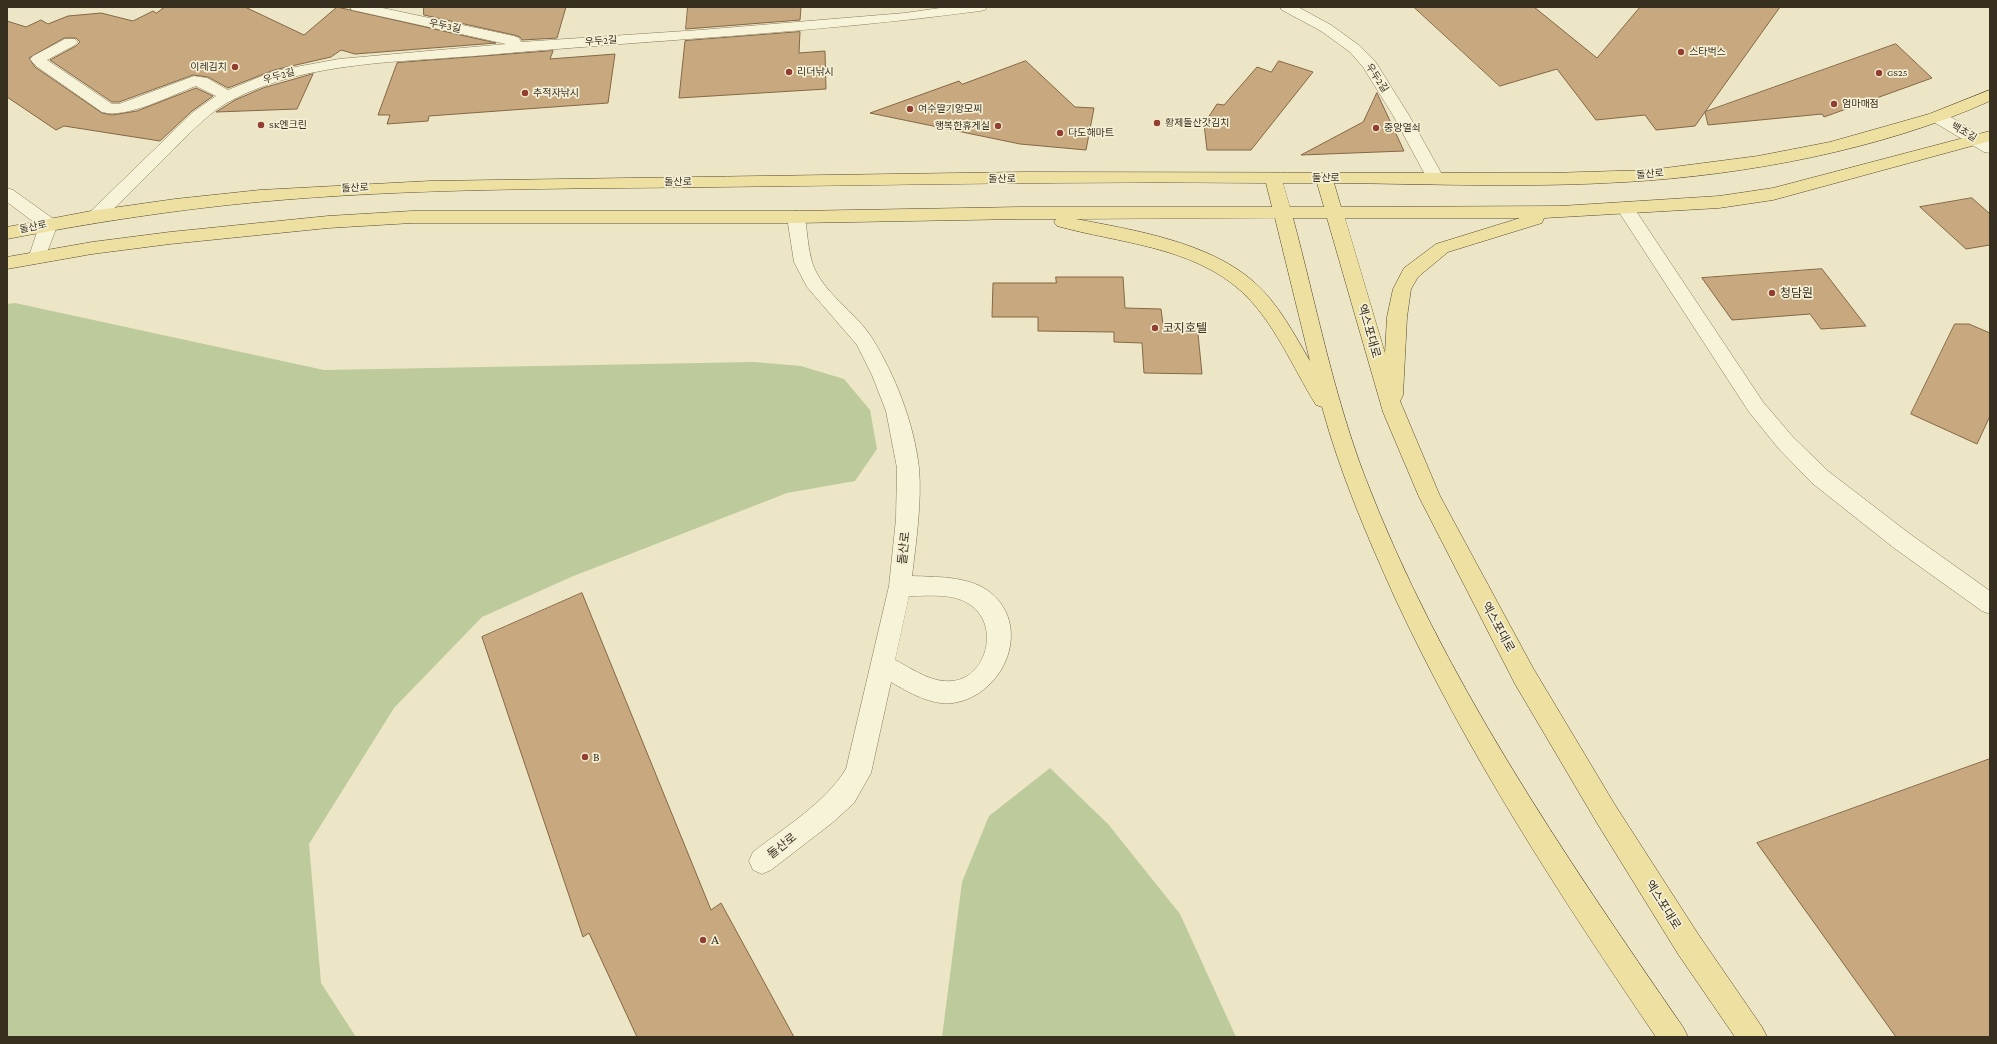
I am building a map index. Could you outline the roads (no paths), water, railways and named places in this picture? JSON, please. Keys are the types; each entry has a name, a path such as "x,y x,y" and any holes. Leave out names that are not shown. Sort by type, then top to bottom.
{"main road":[{"name":"돌산로","path":"7,233 97,214 189,202 356,188 532,183 1273,177 1597,178 1662,174 1749,163 1830,148 1938,117 1990,95"},
{"path":"7,263 38,256 170,238 253,229 412,217 796,217 1021,213 1561,212 1626,209 1719,202 1773,194 1986,141"},
{"path":"1273,177 1335,419 1354,477 1379,538 1415,616 1457,697 1510,786 1616,955 1673,1037"},
{"name":"엑스포대로","path":"1324,178 1393,412 1430,497 1524,676 1606,814 1688,944 1752,1037"},
{"path":"1393,412 1397,317 1402,289 1411,273 1442,248 1561,212"},
{"path":"1021,213 1141,240 1188,254 1221,268 1247,286 1268,310 1335,419"}],"street":[{"name":"우두3길","path":"357,7 532,46"},
{"name":"우두2길","path":"97,214 199,115 227,96 262,80 297,70 339,64 532,46 700,35 890,19 980,7"},
{"name":"우두2길","path":"1288,7 1326,28 1355,50 1369,64 1402,117 1435,178"},
{"path":"70,42 38,59 41,63 108,109 121,109 194,81 201,81 227,96"},
{"name":"백초길","path":"1938,117 1986,141"},
{"path":"7,194 49,224 38,256"},
{"path":"1626,209 1756,407 1786,443 1820,477 1902,541 1990,604"},
{"name":"돌산로","path":"762,861 823,814 845,794 858,773 900,586 908,519 908,468 896,411 882,375 864,341 816,287 803,262 796,217"},
{"path":"883,665 908,679 933,690 954,692 971,686 986,673 996,658 1000,636 998,619 979,597 960,590 900,586"}],"place":[{"name":"스타벅스","path":"1681,52"},
{"name":"이레김치","path":"235,67"},
{"name":"리더낚시","path":"789,72"},
{"name":"GS25","path":"1879,73"},
{"name":"추적자낚시","path":"525,93"},
{"name":"엄마매점","path":"1834,104"},
{"name":"여수딸기앙모찌","path":"910,109"},
{"name":"황제돌산갓김치","path":"1157,123"},
{"name":"SK엔크린","path":"261,125"},
{"name":"행복한휴게실","path":"998,126"},
{"name":"중앙열쇠","path":"1376,128"},
{"name":"다도해마트","path":"1060,133"},
{"name":"청담원","path":"1772,293"},
{"name":"코지호텔","path":"1155,328"},
{"name":"B","path":"585,757"},
{"name":"A","path":"703,940"}]}
